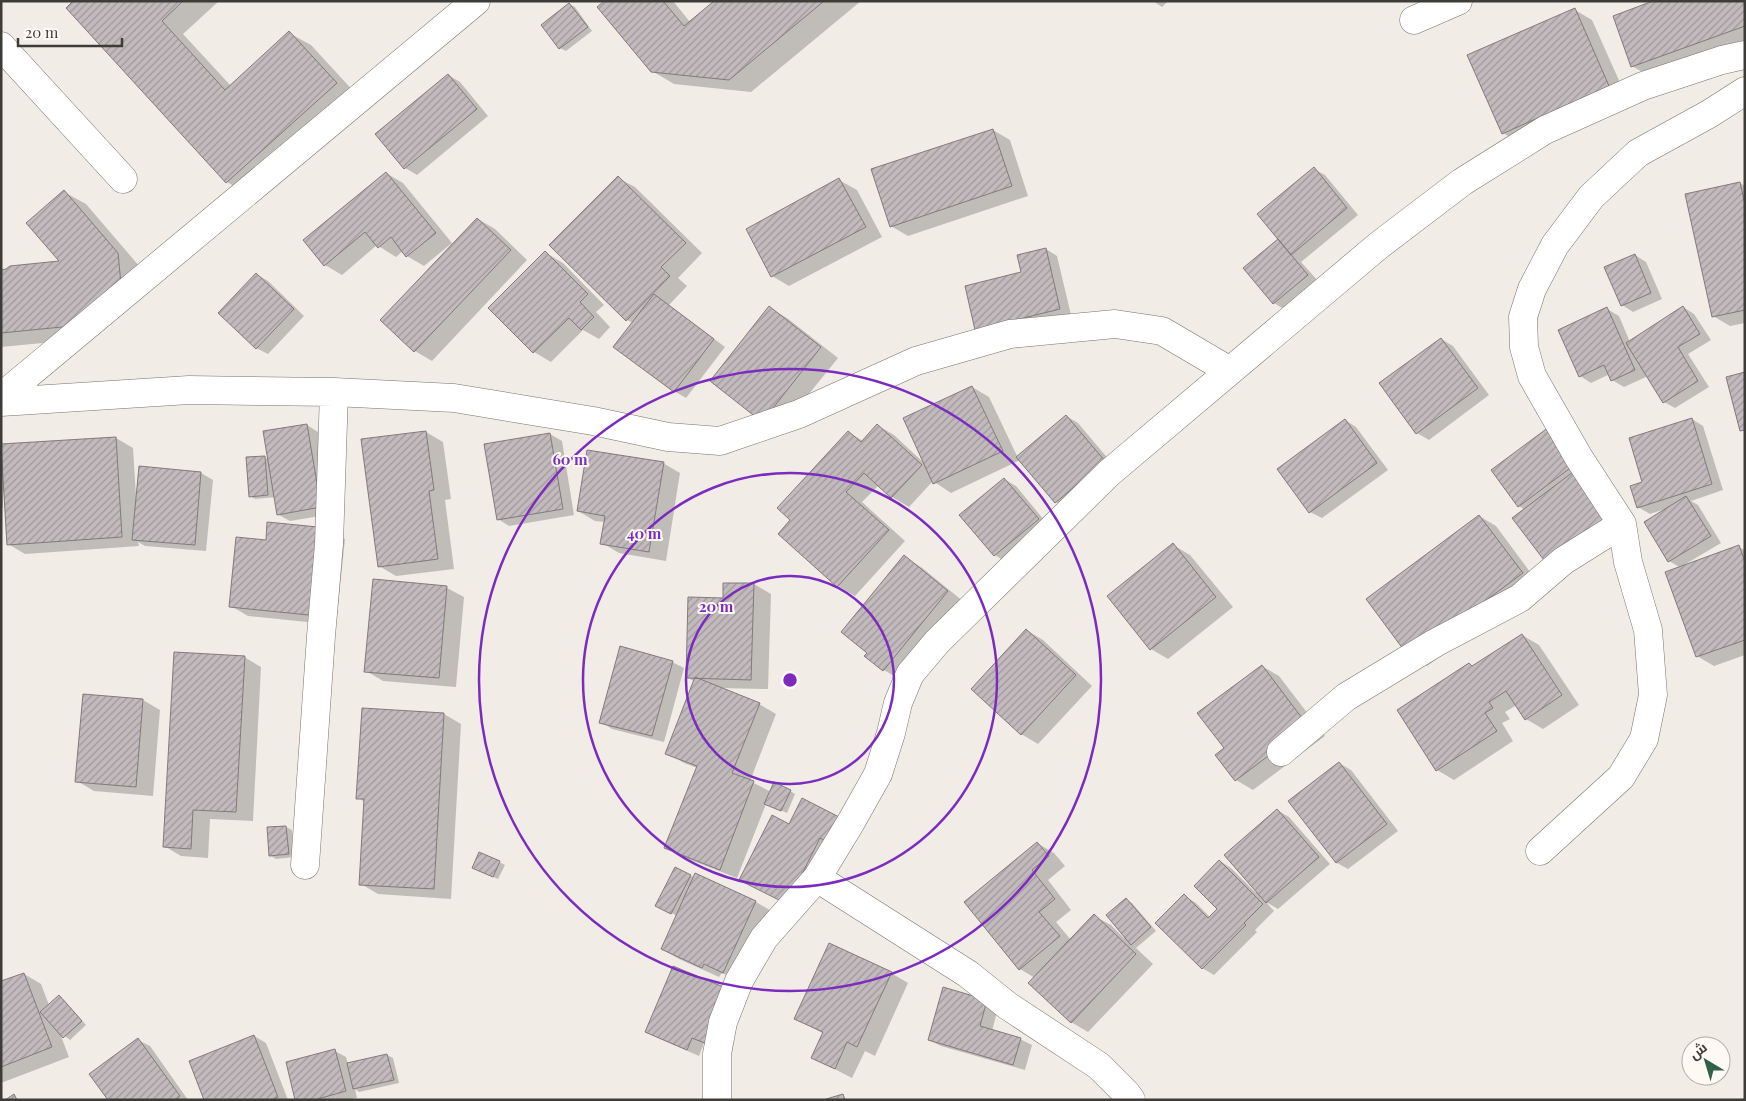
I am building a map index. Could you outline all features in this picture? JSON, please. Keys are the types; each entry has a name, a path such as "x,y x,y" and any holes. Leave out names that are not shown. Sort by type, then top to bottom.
{"street":[{"path":"1,397 476,1"},
{"path":"1414,20 1458,1"},
{"path":"1,46 123,179"},
{"path":"717,1100 717,1054 723,1022 739,980 764,938 817,878 878,774 898,703 910,674 937,642 1108,473 1378,246 1462,182 1545,130 1643,86 1722,60 1745,55"},
{"path":"1540,851 1621,777 1644,739 1653,695 1648,630 1628,562 1622,524 1579,458 1532,376 1524,347 1523,317 1532,289 1554,245 1591,197 1638,153 1709,114 1745,91"},
{"path":"1,402 189,390 334,392 454,398 593,421 668,437 720,441 799,414 916,361 1010,334 1115,324 1162,331 1230,371"},
{"path":"305,866 329,544 334,392"},
{"path":"1281,752 1346,696 1435,643 1520,598 1563,561 1622,524"},
{"path":"817,878 968,974 1008,1006 1099,1066 1131,1100"}],"building":[{"path":"73,1 183,1 162,21 225,90 289,31 337,83 226,183 66,8"},
{"path":"604,1 663,1 684,26 714,1 824,1 729,80 651,72 597,7"},
{"path":"1653,1 1745,1 1745,26 1631,67 1613,16"},
{"path":"569,3 588,27 559,49 541,25"},
{"path":"1575,8 1609,86 1502,134 1467,55"},
{"path":"448,74 477,109 404,169 375,134"},
{"path":"993,129 1012,186 890,227 871,169"},
{"path":"1314,167 1347,208 1291,255 1257,214"},
{"path":"386,172 436,233 406,257 391,237 378,248 365,232 324,266 303,240"},
{"path":"618,176 686,243 661,267 670,276 626,321 549,245"},
{"path":"839,178 866,227 771,277 746,229"},
{"path":"1740,182 1745,205 1745,310 1712,317 1685,194"},
{"path":"64,190 118,253 121,284 72,326 1,333 1,270 10,266 59,261 26,223"},
{"path":"477,218 511,250 414,352 380,320"},
{"path":"1278,239 1308,275 1273,304 1243,268"},
{"path":"1046,248 1060,309 975,330 965,286 1021,272 1017,255"},
{"path":"545,251 588,294 580,302 594,317 581,330 569,318 533,353 488,308"},
{"path":"1635,254 1651,293 1621,306 1604,267"},
{"path":"256,273 294,309 256,349 218,313"},
{"path":"654,294 714,339 674,392 613,347"},
{"path":"769,306 821,347 762,422 710,381"},
{"path":"1683,306 1700,334 1678,347 1698,381 1663,403 1626,343"},
{"path":"1607,307 1635,370 1611,381 1604,365 1579,377 1558,330"},
{"path":"1441,338 1478,388 1416,434 1379,383"},
{"path":"1745,372 1745,430 1740,431 1726,377"},
{"path":"972,386 1003,451 933,484 903,418"},
{"path":"1066,415 1105,461 1055,503 1016,457"},
{"path":"1692,418 1712,484 1637,508 1630,486 1642,482 1629,438"},
{"path":"1345,419 1377,463 1309,513 1277,469"},
{"path":"307,424 321,507 277,515 263,431"},
{"path":"877,424 922,465 891,498 864,473 846,492 889,530 837,587 778,534 790,520 777,508 848,431 861,442"},
{"path":"1549,427 1577,463 1518,507 1491,470"},
{"path":"426,431 434,490 429,491 438,559 378,567 361,439"},
{"path":"550,433 563,509 497,520 484,444"},
{"path":"116,437 122,537 7,545 1,444"},
{"path":"587,450 664,462 649,552 600,544 605,516 577,511"},
{"path":"265,456 268,495 249,497 246,457"},
{"path":"139,466 201,472 195,545 132,540"},
{"path":"1573,472 1611,521 1550,568 1512,518"},
{"path":"1004,478 1039,519 994,556 959,515"},
{"path":"1686,496 1711,536 1668,562 1644,522"},
{"path":"1479,515 1523,573 1409,657 1366,599"},
{"path":"267,522 328,528 319,616 229,607 236,537 266,540"},
{"path":"1173,543 1216,597 1150,650 1107,596"},
{"path":"1739,545 1745,562 1745,640 1696,657 1665,572"},
{"path":"904,555 948,591 883,671 864,656 867,653 841,632"},
{"path":"373,579 447,586 439,678 364,672"},
{"path":"723,583 754,583 751,680 686,678 688,597 723,598"},
{"path":"1026,629 1076,675 1021,735 971,689"},
{"path":"1522,634 1562,695 1525,720 1506,691 1489,702 1493,708 1485,713 1497,731 1436,771 1397,710 1469,663 1472,666"},
{"path":"620,646 673,661 652,736 599,723"},
{"path":"174,652 245,656 236,812 193,810 191,849 163,847"},
{"path":"1262,665 1308,726 1235,781 1215,755 1224,748 1197,713"},
{"path":"695,677 760,703 732,773 754,781 720,870 664,848 697,766 665,754"},
{"path":"83,694 143,699 136,787 75,782"},
{"path":"362,708 444,713 434,889 359,885 364,799 356,799"},
{"path":"1339,762 1387,824 1336,863 1288,801"},
{"path":"774,782 791,790 781,811 764,804"},
{"path":"802,798 841,818 828,842 820,838 787,904 739,880 772,815 789,824"},
{"path":"1277,809 1319,857 1266,903 1224,855"},
{"path":"286,826 289,854 269,856 267,827"},
{"path":"1037,842 1049,856 1032,870 1055,899 1039,912 1060,936 1019,970 964,902"},
{"path":"479,852 500,861 493,877 472,868"},
{"path":"1219,860 1263,904 1244,923 1246,925 1202,969 1155,923 1184,894 1208,918 1217,909 1194,886"},
{"path":"675,867 691,875 671,914 655,906"},
{"path":"695,873 756,901 723,973 704,964 702,968 661,949"},
{"path":"1126,898 1151,927 1131,945 1106,915"},
{"path":"1094,914 1136,954 1071,1023 1028,983"},
{"path":"829,943 892,972 857,1047 847,1042 835,1069 811,1058 823,1032 794,1019"},
{"path":"673,966 733,991 710,1045 692,1038 687,1050 645,1032"},
{"path":"24,973 52,1047 1,1067 1,981"},
{"path":"943,987 987,1000 980,1026 1021,1038 1013,1065 928,1040"},
{"path":"59,995 82,1021 63,1038 40,1012"},
{"path":"254,1035 278,1097 272,1100 204,1100 189,1061"},
{"path":"138,1038 180,1096 175,1100 108,1100 89,1074"},
{"path":"335,1049 346,1091 314,1100 295,1100 286,1062"},
{"path":"387,1054 394,1080 353,1089 347,1063"},
{"path":"14,1094 17,1100 5,1100"},
{"path":"843,1094 845,1100 823,1100"}]}
